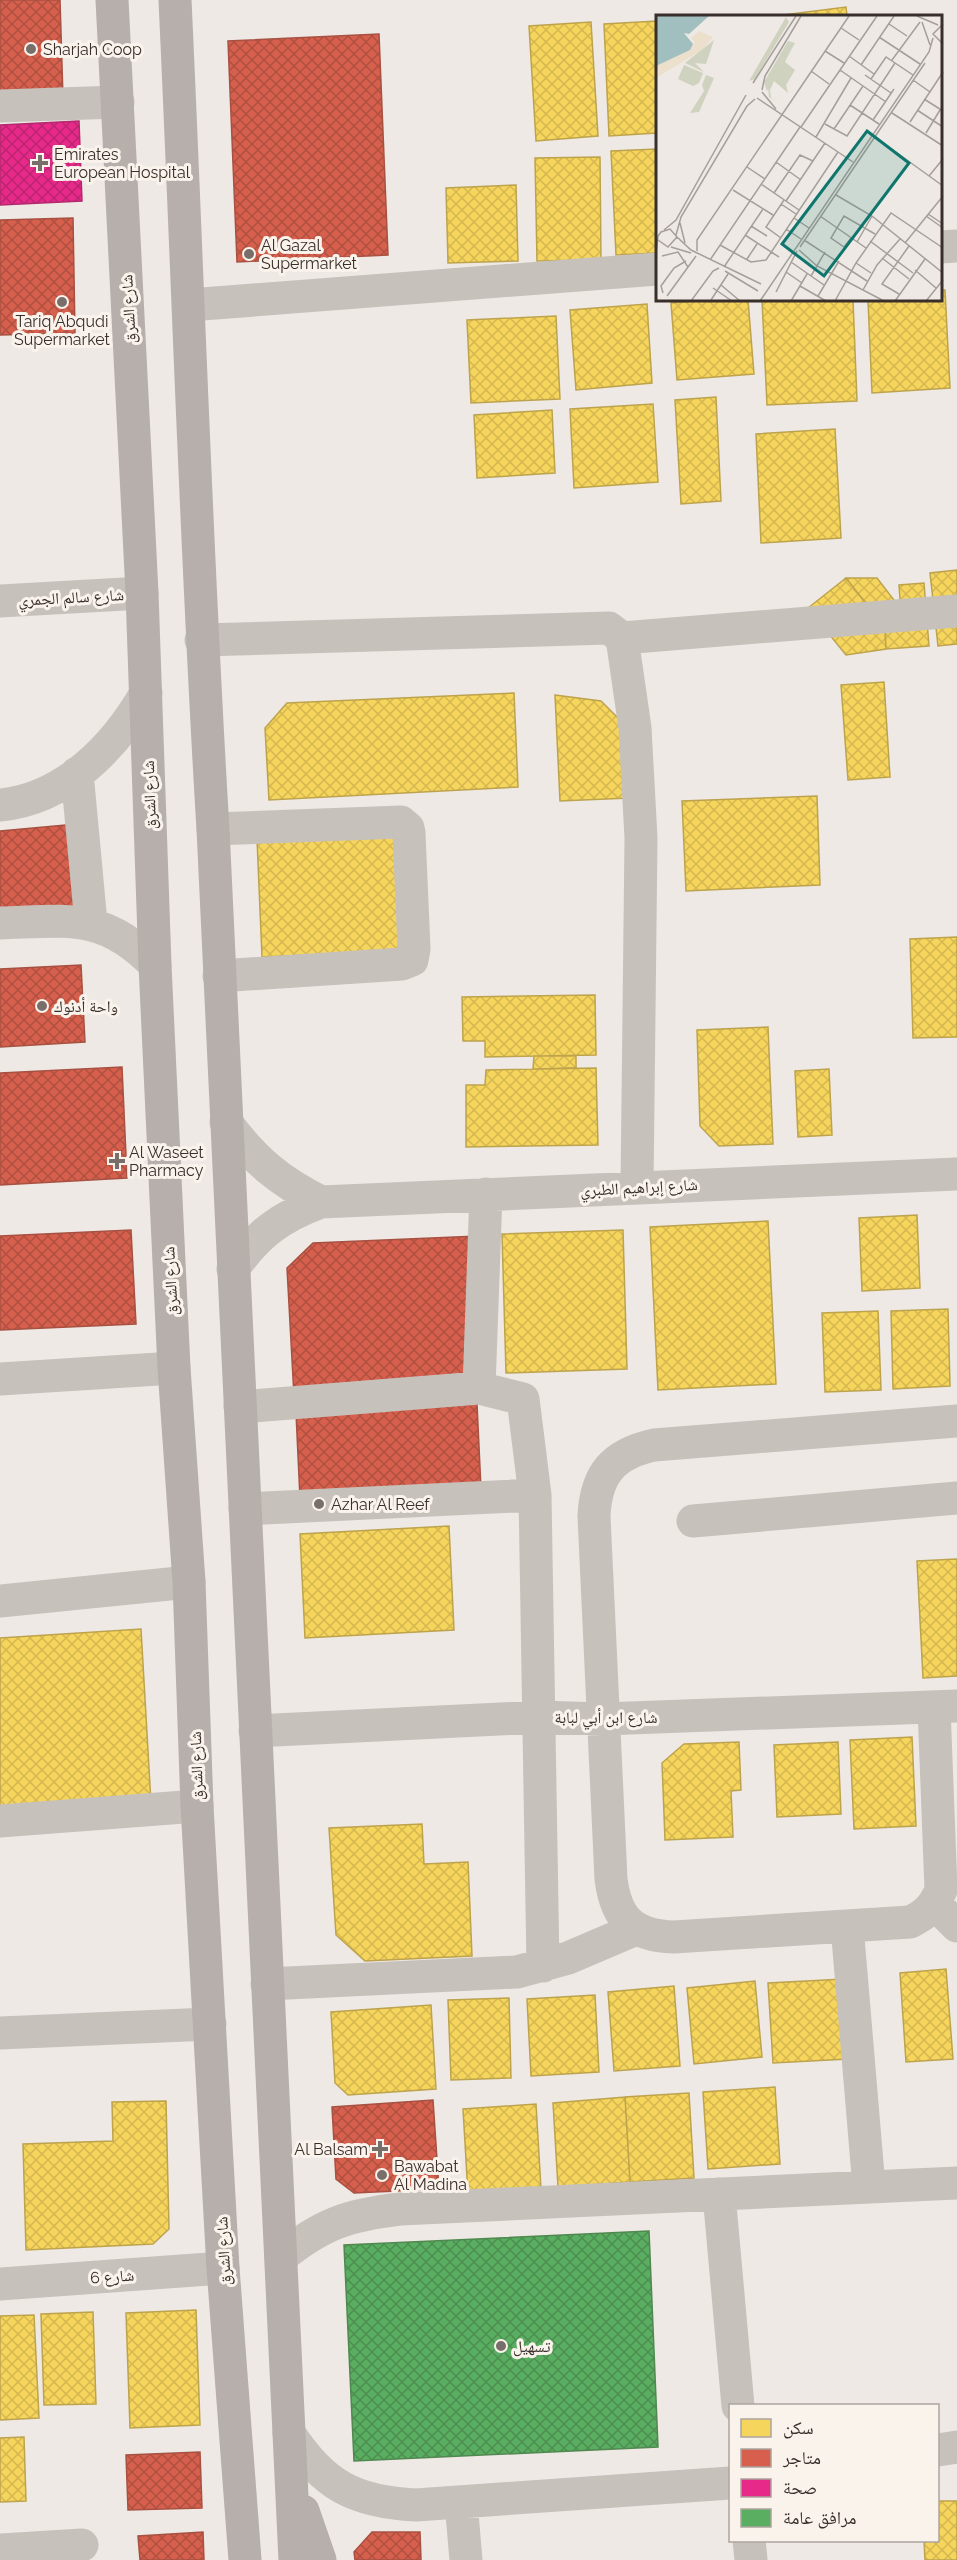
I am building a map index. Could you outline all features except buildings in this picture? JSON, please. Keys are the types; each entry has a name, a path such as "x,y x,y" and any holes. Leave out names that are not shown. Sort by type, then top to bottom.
{"main road":[{"name":"شارع الشرق","path":"112,0 142,593 155,965 174,1368 189,1582 197,1806 223,2268 245,2560"},
{"path":"175,0 201,640 213,830 296,2560"},
{"path":"292,2489 305,2513 320,2560"},
{"path":"225,2560 231,2521 240,2495"}],"street":[{"path":"0,106 118,102"},
{"path":"942,247 957,246"},
{"path":"189,305 656,269"},
{"name":"شارع سالم الجمري","path":"0,601 142,593"},
{"path":"201,640 609,628 622,638 957,611"},
{"path":"622,638 636,728 641,838 637,1187"},
{"path":"0,805 38,795 77,773 117,738 146,693"},
{"path":"77,773 91,923"},
{"path":"213,830 401,822 408,828 409,833 414,937 412,960 402,964 219,976"},
{"path":"0,923 69,920 91,923 130,942 155,965"},
{"name":"شارع إبراهيم الطبري","path":"226,1122 245,1148 267,1169 293,1188 321,1202"},
{"name":"شارع إبراهيم الطبري","path":"233,1269 250,1246 270,1227 295,1211 321,1202 957,1174"},
{"path":"479,1388 486,1194"},
{"path":"0,1379 174,1368"},
{"path":"240,1407 479,1388 523,1399 535,1495 543,1966"},
{"path":"945,1707 941,1890 946,1915 924,1915 910,1922 674,1937 654,1936 636,1929 622,1916 613,1899 603,1719 595,1495 603,1476 616,1460 633,1450 654,1445 957,1421"},
{"path":"245,1509 535,1495"},
{"path":"693,1521 957,1498"},
{"path":"0,1601 189,1582"},
{"name":"شارع ابن أبي لبابة","path":"255,1731 539,1716 603,1719 945,1707"},
{"path":"0,1821 197,1806"},
{"path":"847,1926 869,2187"},
{"path":"267,1984 517,1972 568,1958 636,1929"},
{"path":"0,2033 210,2024"},
{"path":"281,2257 306,2236 336,2221 368,2212 411,2208 957,2183"},
{"path":"719,2194 738,2404"},
{"name":"شارع 6","path":"0,2284 223,2268"},
{"path":"289,2433 306,2458 328,2479 356,2495 385,2504 416,2505 729,2483"},
{"path":"939,2450 957,2447"},
{"path":"462,2502 466,2560"},
{"path":"750,2542 751,2560"},
{"path":"0,2550 82,2546"}],"place":[{"name":"Sharjah Coop","path":"31,49"},
{"name":"Emirates European Hospital","path":"40,163"},
{"name":"Al Gazal Supermarket","path":"249,254"},
{"name":"Tariq Abqudi Supermarket","path":"62,302"},
{"name":"واحة أدنوك","path":"42,1006"},
{"name":"Al Waseet Pharmacy","path":"117,1161"},
{"name":"Azhar Al Reef","path":"319,1504"},
{"name":"Al Balsam","path":"380,2149"},
{"name":"Bawabat Al Madina","path":"382,2175"},
{"name":"تسهيل","path":"501,2346"}]}
